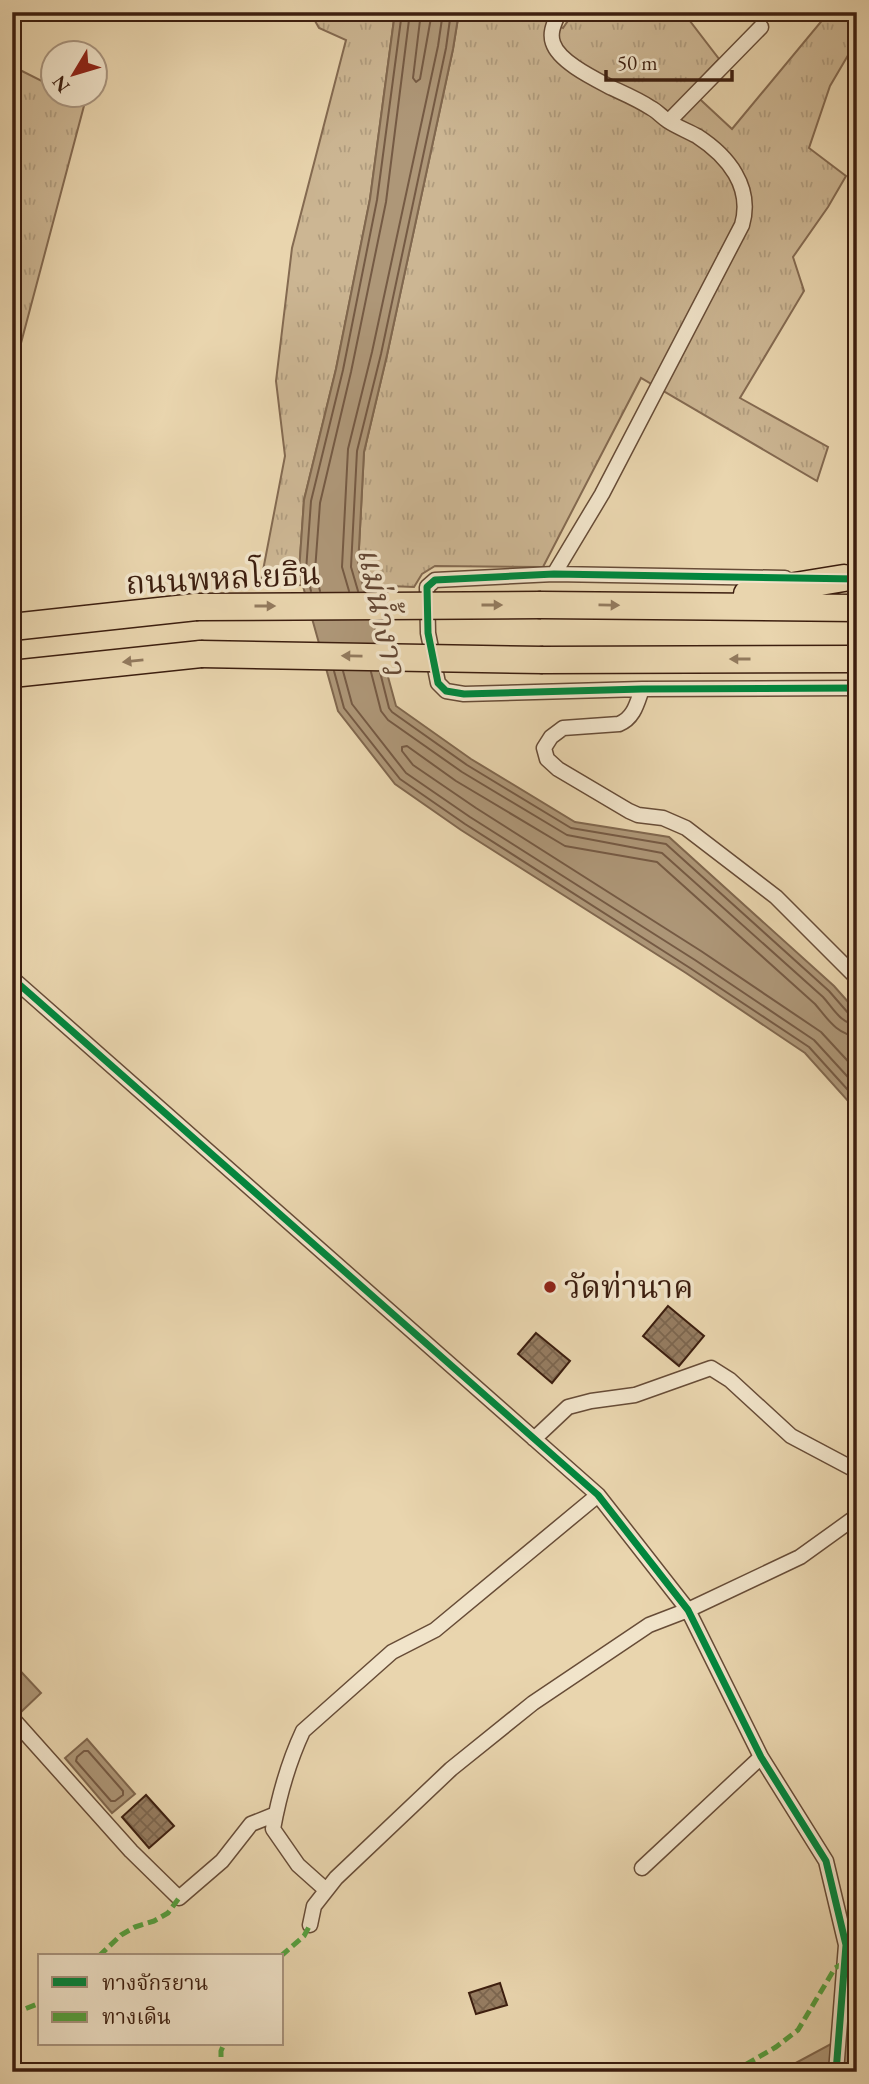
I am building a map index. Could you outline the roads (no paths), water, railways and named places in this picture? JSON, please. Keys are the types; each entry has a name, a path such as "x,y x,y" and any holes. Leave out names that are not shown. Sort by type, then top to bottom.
{"highway":[{"path":"676,606 850,578"},
{"name":"ถนนพหลโยธิน","path":"12,627 196,607 541,605 857,608"},
{"path":"12,674 201,653 542,660 857,659"},
{"path":"788,659 857,667"}],"street":[{"path":"554,574 602,494 742,225 745,214 745,194 739,177 699,138 654,109 591,77 564,58 553,43 552,27 559,12"},
{"path":"669,121 761,27"},
{"path":"850,578 554,574 435,580 427,587 428,633 438,683 446,691 464,694 642,689 857,688"},
{"path":"642,689 632,716 626,721 619,724 564,728 551,737 544,748 547,759 568,776 629,811 638,815 663,818 686,828 776,897 857,978"},
{"path":"12,978 598,1495 688,1610 761,1757 826,1861 851,1944 836,2072"},
{"path":"534,1439 568,1407 635,1395 711,1367 730,1380 791,1436 857,1471"},
{"path":"326,1890 298,1864 273,1829 303,1731 392,1652 435,1630 598,1495"},
{"path":"310,1925 314,1906 326,1890 450,1769 533,1703 649,1625 688,1610 800,1556 857,1516"},
{"path":"12,1718 131,1851 179,1898 222,1861 251,1824 276,1814"},
{"path":"642,1868 761,1757"}],"water":[{"path":"395,12 459,12 364,452 358,567 396,706 471,759 575,822 669,837 834,986 857,1012 857,1111 805,1053 686,973 461,830 395,784 338,711 299,572 304,500 336,369 370,199"},
{"path":"12,1662 41,1693 21,1712 12,1702"},
{"path":"87,1739 135,1794 112,1813 65,1758"},
{"path":"857,2030 857,2072 779,2072"}],"place":[{"name":"วัดท่านาค","path":"550,1287"}],"water label":[{"name":"แม่น้ำงาว","path":"382,611"}]}
